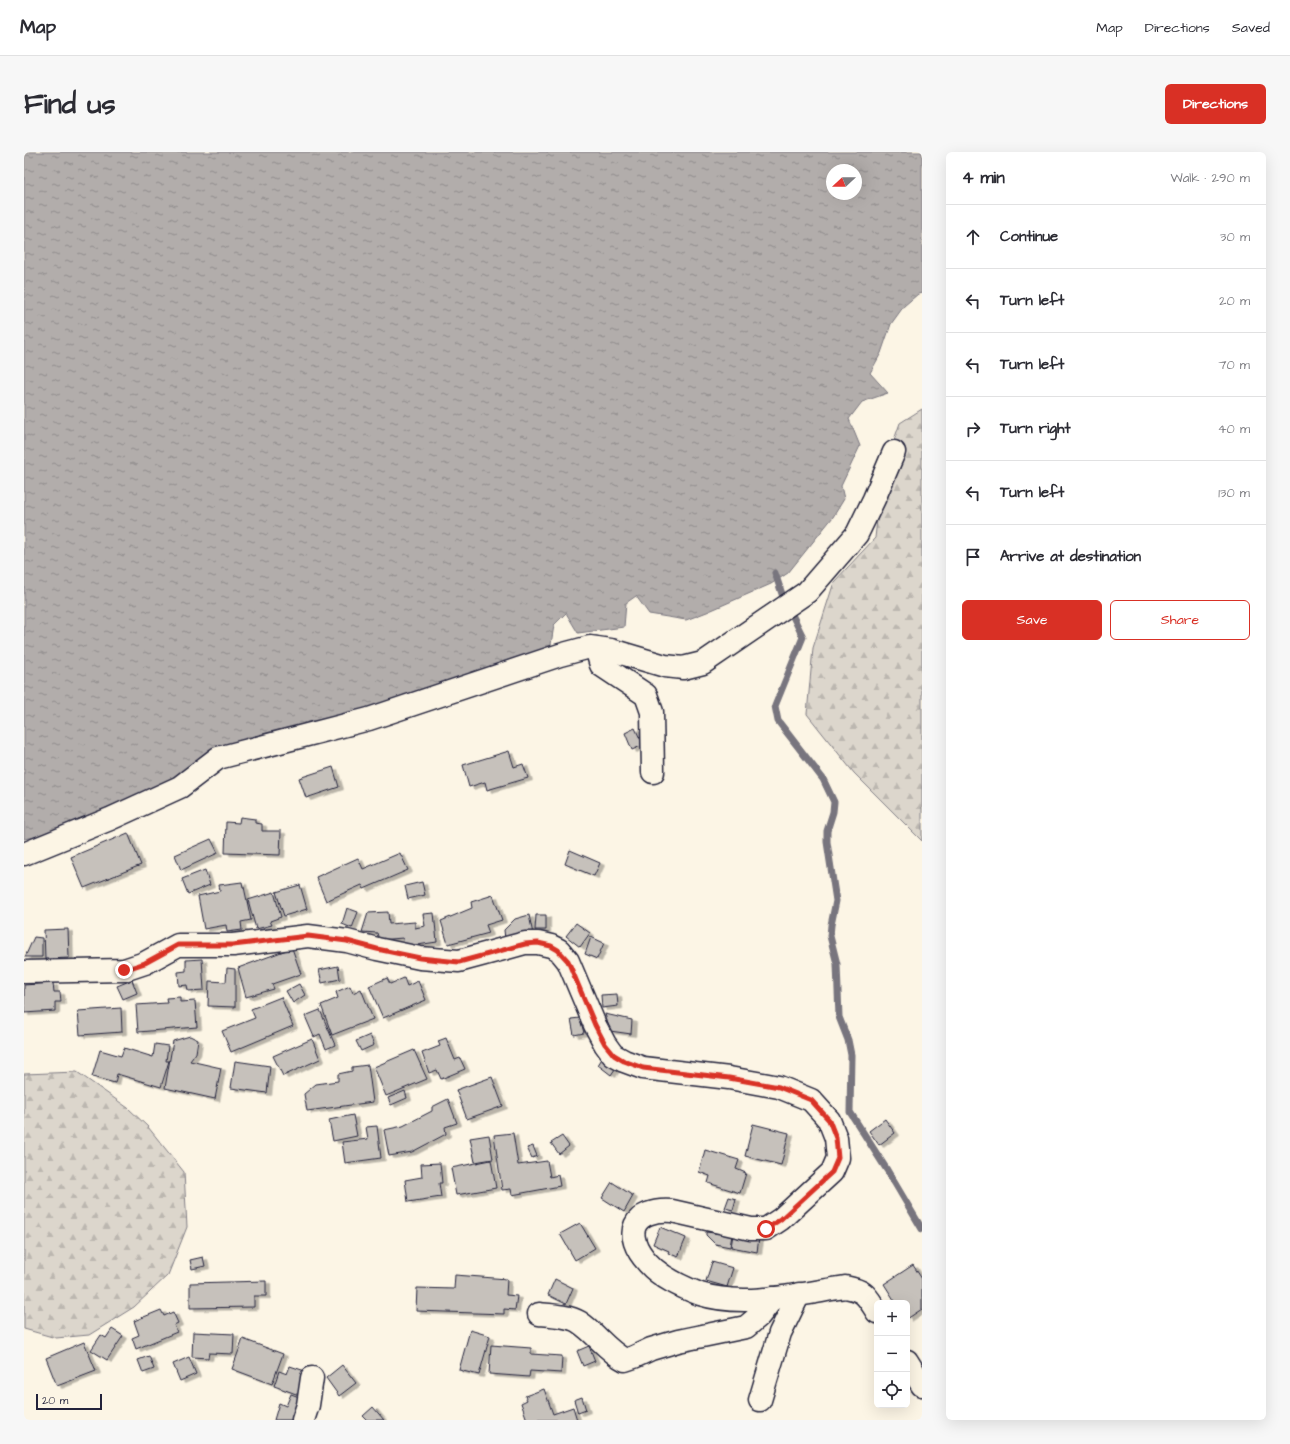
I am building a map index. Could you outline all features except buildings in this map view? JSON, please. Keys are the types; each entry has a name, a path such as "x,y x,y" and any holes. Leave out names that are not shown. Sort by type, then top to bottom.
{"street":[{"path":"24,854 110,819 180,787 218,758 369,719 560,655 590,647 611,650 665,666 683,668 703,663 807,592 857,534 894,452"},
{"path":"596,648 602,665 646,695 652,712 653,772"},
{"path":"24,972 124,970 145,963 178,945 233,945 308,936 347,941 420,958 459,962 525,944 538,943 551,946 558,950 568,961 595,1025 605,1044 614,1055 624,1061 643,1068 729,1078 779,1087 811,1100 829,1120 836,1138 838,1158 832,1172 781,1219 766,1229 751,1229 672,1211 660,1210 648,1213 639,1219 635,1224 633,1238 637,1248 648,1264 669,1280 701,1294 724,1299 746,1301 845,1287 859,1290 867,1296 874,1307"},
{"path":"760,1400 780,1333 799,1294"},
{"path":"539,1314 578,1321 616,1356 625,1360 651,1349 678,1341 746,1327 760,1316 773,1298"},
{"path":"910,1365 922,1385"},
{"path":"303,1420 308,1405 312,1378"}],"green space":[{"path":"922,409 922,841 854,773 807,714 813,648 834,582 875,538 882,474 900,423"},
{"path":"77,1072 128,1108 148,1127 184,1172 187,1227 168,1275 134,1307 89,1335 56,1338 24,1329 24,1074"}],"water":[{"path":"24,152 922,152 922,293 918,294 904,306 891,324 881,353 870,373 888,393 862,402 849,419 860,446 841,486 844,499 833,517 788,573 771,584 686,620 649,614 636,596 626,603 624,627 578,633 566,613 554,625 550,651 169,782 35,837 24,839"}],"waterway":[{"path":"775,573 782,594 803,637 775,706 778,721 823,779 834,802 833,812 827,831 827,842 836,901 830,936 837,964 839,1017 848,1040 851,1055 850,1112 922,1229"}],"route":[{"path":"124,970 145,963 178,945 233,945 308,936 347,941 420,958 459,962 525,944 538,943 551,946 558,950 568,961 595,1025 605,1044 614,1055 624,1061 643,1068 729,1078 779,1087 811,1100 829,1120 836,1138 838,1158 832,1172 781,1219 766,1229"}]}
